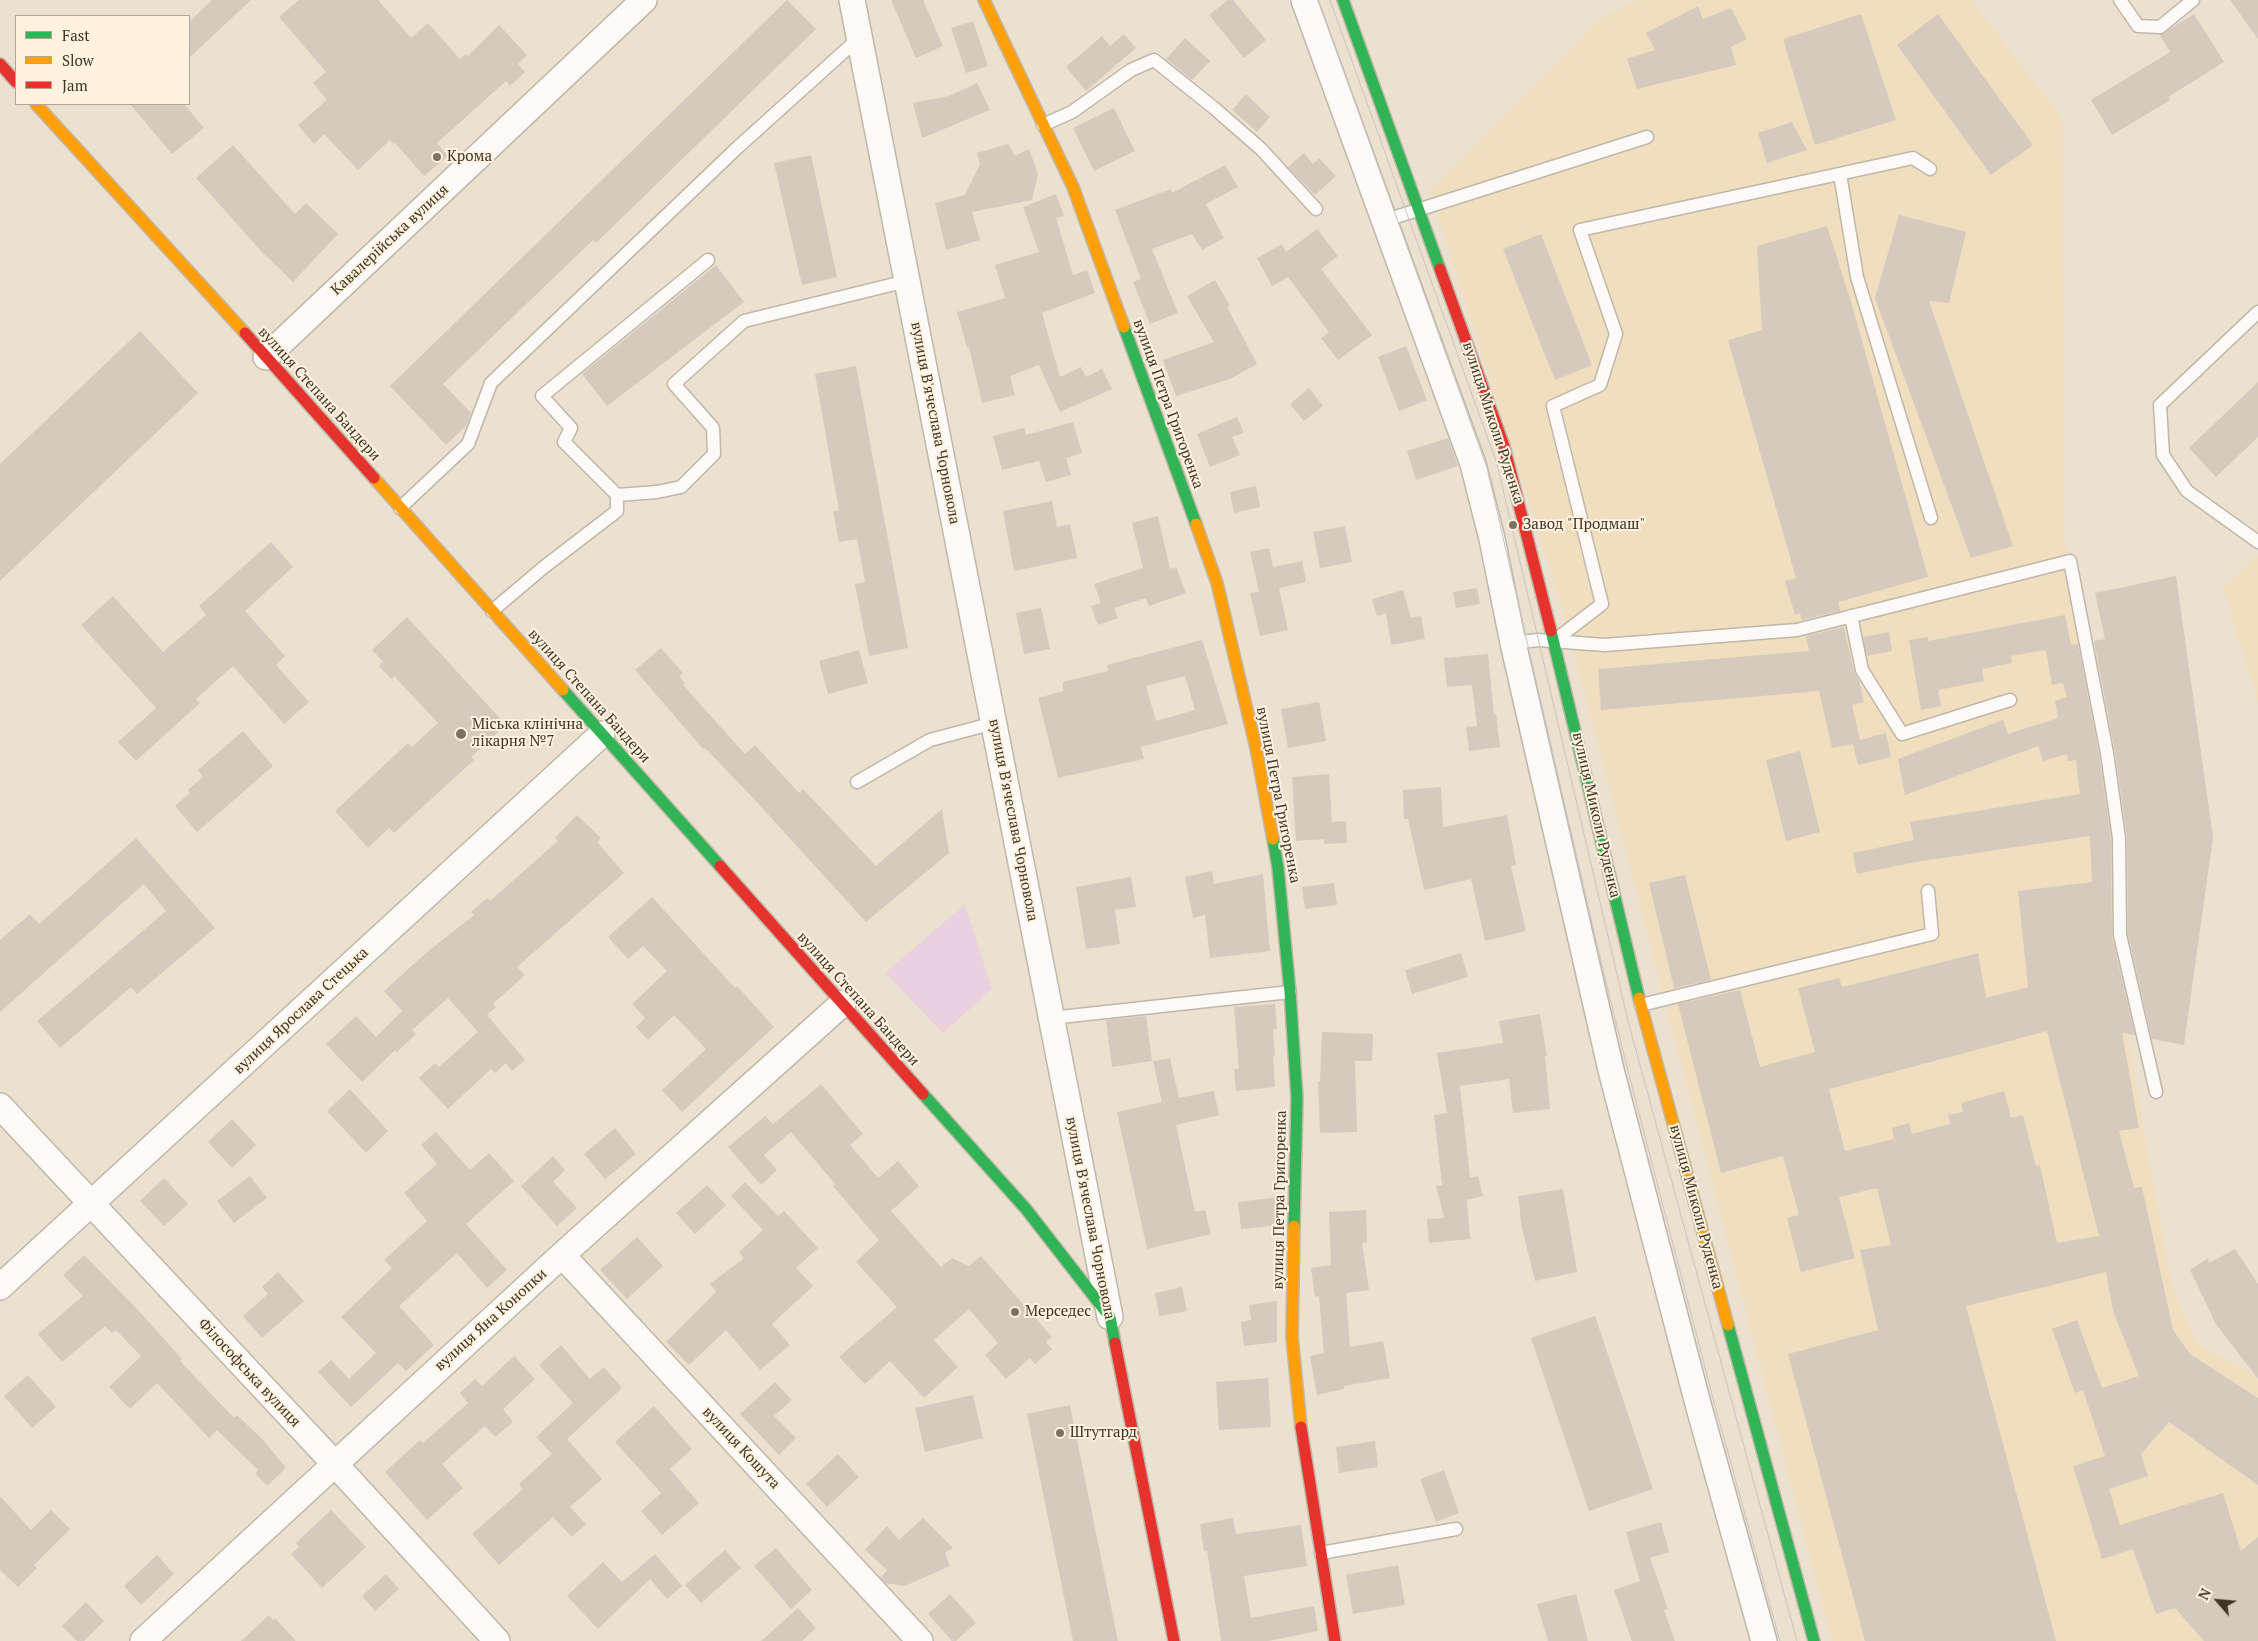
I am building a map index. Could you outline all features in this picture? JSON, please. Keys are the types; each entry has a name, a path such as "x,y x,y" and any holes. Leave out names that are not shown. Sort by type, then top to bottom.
{"street":[{"name":"Кавалерійська вулиця","path":"266,357 644,0"},
{"name":"вулиця В'ячеслава Чорновола","path":"852,0 1174,1641"},
{"name":"вулиця Петра Григоренка","path":"984,0 1073,187 1217,583 1256,748 1278,868 1290,992 1297,1098 1292,1337 1300,1420 1336,1641"},
{"path":"1304,0 1473,464 1492,539 1513,643 1611,1070 1698,1404 1764,1641"},
{"name":"вулиця Миколи Руденка","path":"1343,0 1504,446 1554,641 1641,1005 1814,1641"},
{"path":"0,64 15,81"},
{"name":"вулиця Степана Бандери","path":"37,105 266,357 1026,1209 1110,1317"},
{"name":"вулиця Ярослава Стецька","path":"0,1288 602,734"},
{"name":"вулиця Яна Конопки","path":"143,1641 334,1463 842,1003"},
{"name":"Філософська вулиця","path":"0,1106 334,1463 497,1641"},
{"name":"вулиця Кошута","path":"562,1255 920,1641"}],"lane":[{"path":"2120,0 2138,26 2160,28 2193,0"},
{"path":"400,508 468,444 491,383 737,148 859,38"},
{"path":"1044,125 1072,112 1131,70 1154,60 1261,149 1316,208"},
{"path":"1384,221 1647,136"},
{"path":"1554,641 1602,604 1553,406 1600,385 1616,334 1580,230 1913,158 1930,169"},
{"path":"1840,174 1857,277 1932,518"},
{"path":"492,611 544,567 617,511 616,495 564,442 571,428 542,396 708,260"},
{"path":"616,495 657,492 681,487 714,454 713,428 674,384 744,321 907,280"},
{"path":"2258,312 2160,404 2163,455 2187,491 2258,542"},
{"path":"1513,643 1554,641 1605,645 1797,630 2070,561 2109,762 2119,838 2120,934 2156,1092"},
{"path":"1850,616 1862,670 1902,734 2010,700"},
{"path":"857,782 930,740 994,723"},
{"path":"1641,1005 1932,934 1928,891"},
{"path":"1051,1018 1290,992"},
{"path":"1321,1553 1456,1529"}],"shaded area":[{"path":"1638,0 1971,0 2063,120 2064,537 2112,804 2120,935 2115,969 2172,1287 2197,1344 2258,1378 2258,1641 1832,1641 1562,607 1430,191 1599,20"},
{"path":"2258,556 2258,703 2223,587"},
{"path":"965,904 992,989 943,1033 885,973"}],"building":[{"path":"212,0 251,0 190,57 190,21"},
{"path":"299,0 378,0 411,38 428,23 460,59 466,54 468,56 499,25 527,55 518,64 525,72 510,86 506,81 437,143 448,156 424,176 395,143 393,144 390,140 358,170 324,134 314,144 298,125 327,100 313,83 326,72 279,17"},
{"path":"787,0 816,29 596,243 593,240 443,384 471,413 466,426 446,445 390,386"},
{"path":"891,0 923,0 943,46 916,58"},
{"path":"1228,0 1233,0 1266,40 1244,58 1209,15"},
{"path":"2230,0 2258,0 2258,39"},
{"path":"1698,6 1703,19 1731,8 1747,39 1731,47 1736,65 1637,89 1627,59 1655,50 1646,33"},
{"path":"1861,14 1896,120 1815,145 1783,39"},
{"path":"1938,14 2033,145 1991,175 1897,45"},
{"path":"2194,14 2224,62 2168,97 2170,100 2112,135 2091,100 2170,52 2160,35"},
{"path":"973,21 988,66 966,73 951,28"},
{"path":"1124,34 1136,48 1086,91 1066,67 1102,36 1110,46"},
{"path":"1185,38 1210,61 1192,80 1166,59"},
{"path":"977,83 990,110 922,138 913,103 949,96"},
{"path":"1246,94 1270,117 1257,132 1232,110"},
{"path":"131,105 185,105 204,128 172,154"},
{"path":"1114,108 1135,151 1094,171 1073,128"},
{"path":"1792,122 1807,150 1767,163 1758,133"},
{"path":"1008,144 1015,156 1029,149 1038,174 1032,200 972,212 980,240 946,250 935,203 965,195 980,164 977,153"},
{"path":"233,145 295,214 306,203 338,234 293,282 261,251 196,178"},
{"path":"1304,153 1313,164 1319,158 1336,176 1315,195 1288,167"},
{"path":"811,155 837,277 802,285 774,163"},
{"path":"1225,165 1238,187 1206,204 1224,238 1202,250 1192,234 1152,249 1178,313 1150,324 1133,282 1141,279 1115,210 1171,189 1172,193"},
{"path":"1056,194 1064,216 1056,218 1073,275 1087,270 1095,293 1042,313 1060,377 1081,367 1086,377 1102,369 1112,389 1060,412 1039,365 1010,376 1015,395 982,403 969,347 967,347 957,312 1005,298 995,265 1039,252 1023,207"},
{"path":"1899,215 1966,232 1949,303 1929,301 2013,546 1971,558 1875,298"},
{"path":"1827,226 1852,305 1928,577 1838,602 1840,611 1802,620 1800,613 1795,615 1785,581 1796,578 1728,340 1762,330 1757,246"},
{"path":"1317,229 1338,256 1321,269 1372,335 1338,360 1321,338 1329,332 1288,277 1272,286 1257,258 1282,244 1286,252"},
{"path":"1541,234 1592,365 1555,380 1503,249"},
{"path":"716,265 744,302 607,406 582,374"},
{"path":"1215,280 1230,306 1227,307 1257,364 1230,379 1176,396 1163,360 1214,342 1187,296"},
{"path":"140,331 198,393 0,581 0,464"},
{"path":"1406,346 1427,400 1399,411 1378,357"},
{"path":"856,366 908,648 869,656 855,584 865,582 857,539 839,542 833,511 839,510 815,374"},
{"path":"2258,382 2258,437 2216,477 2189,448"},
{"path":"1309,388 1323,406 1304,421 1290,404"},
{"path":"1237,417 1244,433 1232,437 1240,455 1210,467 1197,434"},
{"path":"1073,422 1082,453 1066,458 1071,475 1046,482 1039,461 1002,470 993,436 1024,428 1026,435"},
{"path":"1448,438 1458,466 1416,480 1407,451"},
{"path":"1256,486 1260,507 1234,513 1230,492"},
{"path":"1052,501 1057,527 1070,524 1077,558 1014,571 1003,511"},
{"path":"1158,516 1170,569 1176,567 1186,593 1149,606 1146,598 1114,608 1118,618 1098,625 1091,606 1101,603 1094,584 1143,568 1132,523"},
{"path":"1345,526 1352,562 1320,568 1313,532"},
{"path":"271,542 293,567 245,611 285,656 276,665 309,702 284,724 233,666 196,699 200,703 136,761 118,742 156,708 81,625 113,596 163,652 206,615 199,606"},
{"path":"1269,548 1273,567 1302,561 1306,582 1279,588 1288,630 1260,636 1250,593 1259,592 1250,552"},
{"path":"2176,576 2213,837 2184,1045 2152,1039 2128,934 2127,837 2115,752 2094,641 2105,639 2095,593"},
{"path":"1477,588 1480,604 1456,608 1453,592"},
{"path":"1403,590 1411,618 1421,616 1425,639 1391,645 1386,613 1377,616 1372,599"},
{"path":"1041,608 1050,649 1024,654 1016,613"},
{"path":"2065,615 2071,645 2078,644 2099,754 2111,839 2112,937 2135,1035 2122,1033 2139,1128 2119,1131 2134,1188 2142,1187 2173,1330 2190,1354 2258,1398 2258,1485 2169,1422 2141,1454 2148,1476 2109,1489 2120,1525 2223,1493 2241,1551 2258,1537 2258,1641 2204,1641 2175,1608 2156,1614 2133,1549 2102,1559 2073,1466 2105,1456 2083,1390 2075,1393 2052,1329 2077,1320 2102,1388 2139,1376 2113,1311 2106,1272 1966,1306 2056,1641 1865,1641 1788,1354 1878,1330 1860,1250 1891,1245 1877,1188 1839,1197 1855,1258 1801,1272 1787,1218 1799,1215 1783,1156 1721,1173 1678,1004 1740,990 1760,1067 1815,1052 1798,988 1839,978 1842,987 1978,953 1986,998 2028,987 2018,891 2092,882 2090,836 1916,862 1857,874 1853,853 1914,840 1910,822 2080,794 2076,760 2068,761 2067,754 2043,761 2038,746 1905,795 1898,759 2003,720 2008,734 2058,718 2055,701 2067,697 2063,683 2052,685 2046,650 2011,656 2012,663 1982,669 1984,681 1938,690 1941,706 1921,710 1909,640 1928,637 1928,641","holes":["2047,1031 2099,1236 2057,1243 2040,1165 2036,1166 2023,1115 2011,1118 2004,1091 1961,1103 1963,1112 1948,1115 1950,1124 1912,1134 1909,1123 1892,1128 1894,1139 1845,1151 1829,1089"]},
{"name":"Міська клінічна лікарня №7","path":"407,617 506,725 471,757 474,760 394,833 389,828 368,848 335,811 408,743 412,747 438,723 394,676 391,679 379,666 383,662 372,650"},
{"path":"1844,627 1854,672 1859,681 1864,702 1852,705 1860,740 1886,733 1891,757 1858,765 1853,744 1832,748 1819,691 1601,710 1598,669 1809,651 1806,636"},
{"path":"1889,632 1892,651 1867,656 1863,637"},
{"path":"1202,640 1228,724 1141,747 1144,759 1058,778 1038,698 1063,691 1063,682 1108,671 1107,665","holes":["1185,676 1195,710 1156,721 1146,686"]},
{"path":"661,648 683,673 679,676 685,683 683,685 745,754 755,745 799,793 803,789 876,866 942,809 949,853 866,922 754,799 705,748 703,749 635,670"},
{"path":"859,650 868,683 828,694 819,661"},
{"path":"1488,654 1494,715 1496,714 1500,747 1469,751 1466,727 1477,726 1472,685 1447,687 1444,658"},
{"path":"1319,702 1326,741 1288,748 1281,709"},
{"path":"243,731 273,766 197,832 175,806 190,793 188,790 203,777 198,770"},
{"path":"1800,751 1820,832 1786,841 1766,760"},
{"path":"1329,774 1332,822 1346,821 1347,843 1324,844 1324,839 1296,841 1292,777"},
{"path":"1441,787 1443,827 1507,815 1516,865 1511,866 1526,931 1485,941 1471,879 1424,890 1408,819 1404,819 1403,790"},
{"path":"577,815 601,838 597,842 624,873 517,967 525,975 493,1004 496,1007 487,1015 525,1060 512,1071 506,1063 495,1073 491,1069 448,1109 419,1078 435,1063 439,1067 478,1032 448,998 412,1030 416,1034 397,1052 395,1050 362,1082 326,1044 356,1016 376,1037 402,1011 384,991 426,953 474,915 471,912 487,898 490,901 558,841 555,838"},
{"path":"136,838 215,928 137,994 131,987 60,1048 37,1021 166,911 144,884 0,1012 0,940 30,914 39,924"},
{"path":"1212,871 1214,884 1263,874 1270,951 1210,958 1205,915 1193,918 1185,877"},
{"path":"1685,875 1711,980 1674,988 1649,883"},
{"path":"1131,877 1136,907 1115,910 1120,944 1086,949 1076,887"},
{"path":"1334,883 1337,905 1305,909 1302,887"},
{"path":"652,897 735,988 737,986 774,1027 682,1112 662,1090 706,1049 674,1015 648,1040 636,1027 645,1018 632,1004 667,971 643,946 628,959 608,937"},
{"path":"1461,953 1468,977 1412,994 1405,970"},
{"path":"1275,1004 1277,1029 1273,1029 1275,1056 1273,1057 1275,1087 1236,1091 1234,1069 1239,1069 1234,1007"},
{"path":"1540,1014 1547,1056 1545,1056 1550,1109 1513,1113 1509,1079 1460,1086 1470,1178 1478,1176 1483,1196 1467,1200 1470,1239 1429,1243 1427,1219 1444,1218 1436,1186 1442,1185 1434,1115 1447,1113 1437,1053 1503,1043 1499,1021"},
{"path":"1146,1016 1152,1061 1112,1067 1106,1020"},
{"path":"1322,1032 1373,1034 1372,1061 1355,1061 1357,1132 1320,1133 1318,1081 1320,1081"},
{"path":"1170,1058 1179,1098 1214,1091 1219,1115 1176,1125 1195,1212 1205,1210 1211,1234 1147,1249 1117,1112 1162,1102 1153,1061"},
{"path":"821,1084 863,1134 850,1145 878,1178 898,1161 919,1186 891,1211 941,1267 952,1258 969,1266 981,1256 1052,1337 1046,1342 1052,1349 1035,1364 1030,1358 1006,1379 985,1355 998,1343 969,1309 934,1340 958,1367 924,1398 890,1361 865,1384 839,1357 897,1307 856,1262 879,1240 833,1186 835,1184 791,1132 764,1155 777,1170 761,1185 728,1147 765,1116 773,1124"},
{"path":"350,1089 388,1131 366,1153 327,1111"},
{"path":"232,1119 256,1145 232,1168 208,1142"},
{"path":"615,1128 636,1154 605,1179 584,1154"},
{"path":"436,1132 470,1170 489,1153 514,1181 466,1224 507,1270 487,1288 457,1253 399,1306 434,1345 406,1371 398,1363 351,1407 318,1372 331,1360 349,1379 376,1353 341,1317 392,1268 384,1260 427,1221 404,1193 437,1164 421,1145"},
{"path":"553,1156 565,1170 553,1182 577,1208 557,1226 521,1186"},
{"path":"250,1176 267,1198 234,1223 217,1201"},
{"path":"164,1178 188,1204 164,1226 140,1201"},
{"path":"745,1182 778,1216 784,1211 818,1248 796,1268 813,1286 772,1324 790,1345 760,1370 726,1330 689,1365 666,1342 716,1292 710,1284 744,1258 739,1252 763,1230 731,1196"},
{"path":"707,1185 726,1205 695,1234 676,1213"},
{"path":"1563,1189 1577,1272 1535,1281 1522,1228 1518,1196"},
{"path":"1279,1197 1279,1225 1241,1229 1238,1202"},
{"path":"1366,1210 1367,1242 1362,1243 1369,1290 1346,1293 1350,1347 1383,1341 1390,1378 1344,1386 1344,1389 1317,1395 1310,1356 1324,1353 1319,1296 1315,1297 1311,1268 1331,1265 1329,1212"},
{"path":"637,1237 663,1266 627,1299 600,1270"},
{"path":"2235,1249 2258,1284 2258,1379 2216,1324 2190,1270 2208,1258 2209,1263"},
{"path":"84,1255 137,1309 182,1359 180,1361 234,1418 237,1415 263,1440 286,1468 267,1486 255,1473 258,1470 217,1430 209,1438 157,1383 130,1409 109,1387 141,1356 116,1330 112,1333 105,1326 62,1362 38,1334 83,1296 63,1275"},
{"path":"278,1272 304,1301 262,1338 243,1316 268,1294 262,1287"},
{"path":"1182,1287 1187,1311 1159,1316 1155,1293"},
{"path":"1277,1301 1277,1342 1244,1346 1241,1322 1251,1320 1249,1305"},
{"path":"1595,1316 1653,1489 1589,1511 1531,1338"},
{"path":"561,1345 590,1379 604,1367 622,1388 567,1439 602,1479 570,1507 586,1524 572,1537 553,1517 499,1565 472,1534 523,1489 519,1484 552,1454 536,1437 573,1403 539,1365"},
{"path":"514,1356 535,1379 503,1409 513,1422 495,1437 485,1426 442,1464 463,1488 427,1520 385,1472 420,1440 423,1443 468,1403 460,1393 475,1379 482,1386"},
{"path":"28,1375 56,1407 32,1428 4,1396"},
{"path":"1268,1378 1271,1427 1219,1430 1216,1382"},
{"path":"775,1382 792,1400 774,1416 796,1438 779,1455 740,1414"},
{"path":"973,1395 983,1438 925,1452 915,1408"},
{"path":"1070,1405 1118,1641 1073,1641 1027,1414"},
{"path":"654,1406 692,1449 670,1469 699,1503 662,1535 641,1511 661,1493 615,1442"},
{"path":"1375,1441 1378,1467 1339,1473 1336,1447"},
{"path":"838,1454 859,1477 827,1507 806,1484"},
{"path":"1444,1470 1459,1513 1436,1522 1420,1479"},
{"path":"0,1496 31,1530 51,1510 70,1529 34,1565 37,1568 18,1587 0,1570"},
{"path":"331,1510 366,1547 322,1588 291,1554 299,1547 296,1543"},
{"path":"923,1518 953,1548 945,1553 950,1566 905,1586 885,1583 881,1577 887,1570 865,1550 887,1526 899,1540"},
{"path":"1233,1518 1236,1534 1301,1525 1307,1566 1244,1576 1251,1618 1314,1606 1318,1631 1268,1641 1221,1641 1207,1550 1204,1551 1200,1524"},
{"path":"1661,1522 1669,1552 1650,1558 1668,1609 1664,1610 1675,1641 1632,1641 1614,1590 1640,1581 1626,1532"},
{"path":"776,1548 812,1590 791,1609 754,1566"},
{"path":"725,1550 741,1568 701,1603 685,1585"},
{"path":"655,1554 682,1586 667,1599 650,1579 598,1629 567,1596 603,1562 622,1582"},
{"path":"157,1555 174,1574 141,1605 124,1586"},
{"path":"1398,1565 1405,1605 1353,1614 1346,1575"},
{"path":"386,1574 399,1589 375,1611 362,1596"},
{"path":"950,1594 976,1623 956,1641 952,1641 928,1614"},
{"path":"1576,1594 1588,1641 1548,1641 1537,1604"},
{"path":"86,1602 104,1621 84,1641 77,1641 62,1626"},
{"path":"798,1608 816,1628 802,1641 761,1641"},
{"path":"269,1615 273,1620 275,1618 296,1641 241,1641"}],"tram line":[{"path":"1318,0 1487,468 1627,1067 1714,1402 1780,1641"},
{"path":"1330,0 1497,464 1628,1021 1797,1641"}],"traffic: fast":[{"path":"1343,0 1440,269"},
{"path":"1124,327 1196,524"},
{"path":"1551,631 1639,998"},
{"path":"563,690 720,866"},
{"path":"1273,839 1278,868 1290,992 1297,1098 1294,1226"},
{"path":"923,1094 1026,1209 1110,1317 1115,1343"},
{"path":"1728,1325 1814,1641"}],"traffic: slow":[{"path":"984,0 1073,187 1124,327"},
{"path":"37,105 245,333"},
{"path":"374,478 563,690"},
{"path":"1196,524 1217,583 1256,748 1273,839"},
{"path":"1639,998 1728,1325"},
{"path":"1294,1226 1292,1337 1301,1427"}],"traffic: jam":[{"path":"0,64 15,81"},
{"path":"1440,269 1504,446 1551,631"},
{"path":"245,333 374,478"},
{"path":"720,866 923,1094"},
{"path":"1115,1343 1174,1641"},
{"path":"1301,1427 1335,1641"}],"place":[{"name":"Крома","path":"437,157"},
{"name":"Завод \"Продмаш\"","path":"1513,525"},
{"name":"Міська клінічна лікарня №7","path":"461,734"},
{"name":"Мерседес","path":"1015,1312"},
{"name":"Штутгард","path":"1060,1433"}]}
